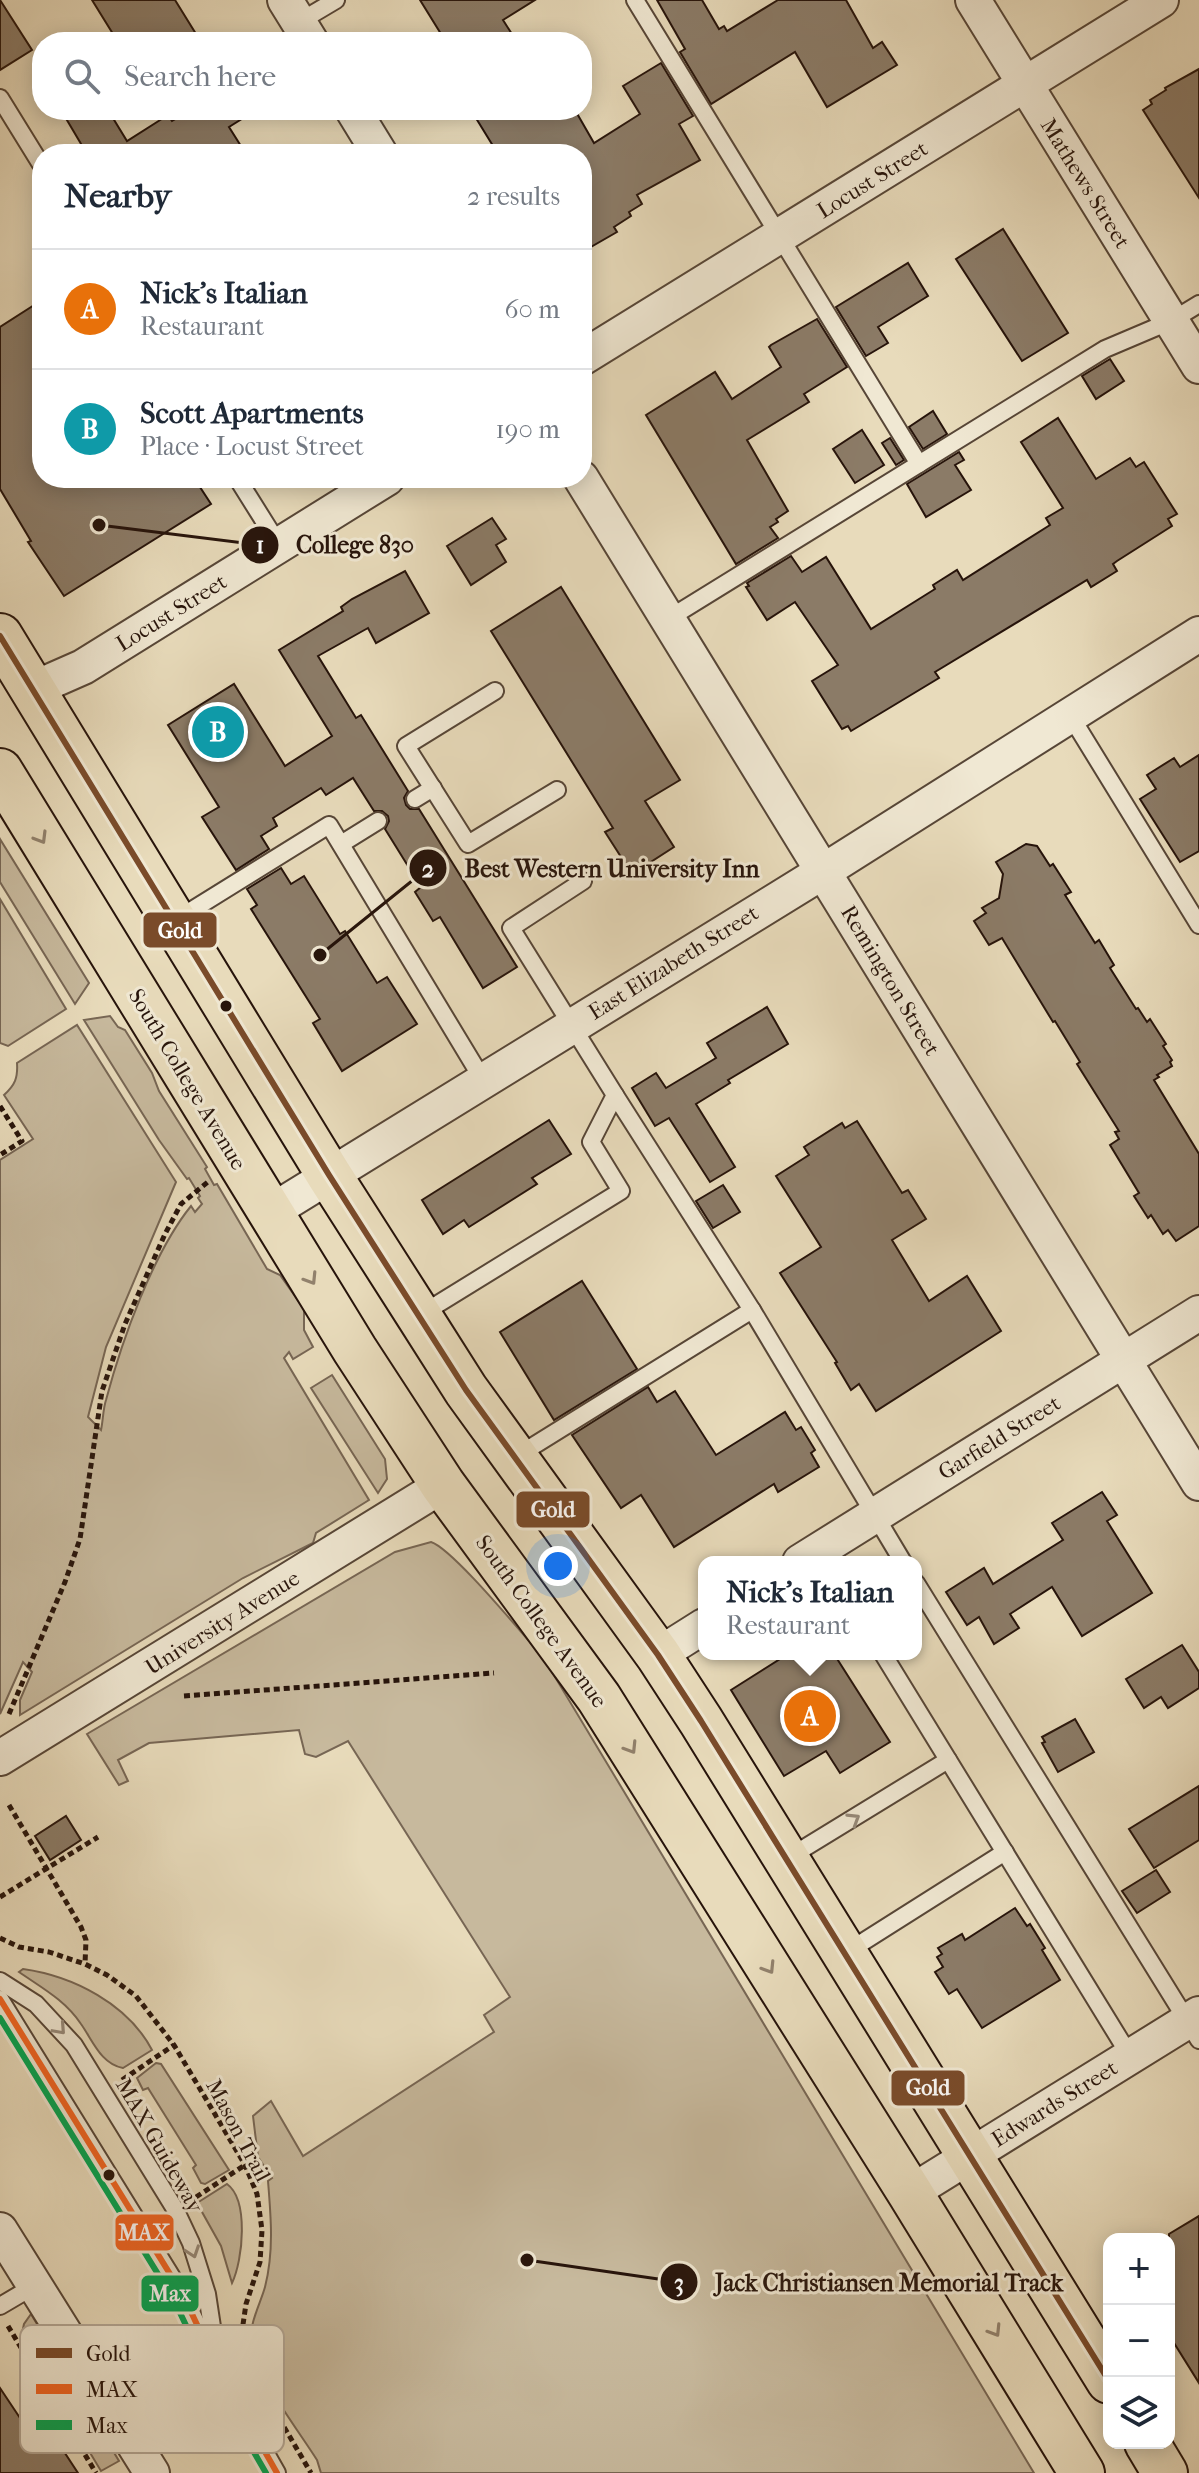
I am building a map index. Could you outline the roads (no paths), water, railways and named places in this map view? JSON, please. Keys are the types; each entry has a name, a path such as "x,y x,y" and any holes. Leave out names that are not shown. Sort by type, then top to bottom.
{"highway":[{"path":"0,636 16,686 175,921 329,1175 466,1390 658,1655 846,1953 1107,2377"},
{"name":"South College Avenue","path":"0,771 393,1411 443,1485 599,1698 1082,2473"},
{"path":"1151,2449 1165,2473"}],"street":[{"name":"Mathews Street","path":"973,0 1025,84 1185,312 1199,366"},
{"name":"Locust Street","path":"592,352 1161,0"},
{"path":"359,120 374,144"},
{"name":"Locust Street","path":"16,686 83,667 371,488"},
{"name":"Remington Street","path":"587,488 1199,1483"},
{"name":"East Elizabeth Street","path":"269,1213 824,871 1199,634"},
{"name":"Garfield Street","path":"818,1556 874,1515 1199,1313"},
{"name":"University Avenue","path":"0,1758 443,1485"},
{"path":"658,1655 698,1630"},
{"name":"Edwards Street","path":"910,2193 1130,2056 1195,2025"},
{"path":"0,2230 59,2325"},
{"path":"139,2453 152,2473"}],"lane":[{"path":"298,21 336,0"},
{"path":"635,0 919,464"},
{"path":"0,98 32,150"},
{"path":"668,619 1105,349 1185,312"},
{"path":"243,488 279,545"},
{"path":"495,691 406,746 468,844 557,790"},
{"path":"1070,715 1199,925"},
{"path":"415,799 433,788"},
{"path":"341,844 378,821"},
{"path":"175,921 329,825 483,1080"},
{"path":"583,881 511,928 752,1310 899,1556"},
{"path":"419,1316 621,1191 591,1142 615,1095"},
{"path":"515,1457 752,1310"},
{"path":"922,1593 1195,2025"},
{"path":"887,1660 1130,2056"},
{"path":"787,1859 948,1760"},
{"path":"846,1953 1005,1852"},
{"name":"MAX Guideway","path":"0,1981 36,2004 74,2045 175,2209 191,2243 207,2294 212,2325"},
{"name":"MAX Guideway","path":"0,1999 183,2295 197,2325"},
{"path":"0,2306 34,2286"},
{"name":"MAX Guideway","path":"266,2453 277,2473"}],"place":[{"name":"College 830","path":"99,525"},
{"name":"Scott Apartments","path":"218,732"},
{"name":"Best Western University Inn","path":"320,955"},
{"name":"Nick's Italian","path":"810,1716"},
{"name":"Jack Christiansen Memorial Track","path":"527,2260"}]}
